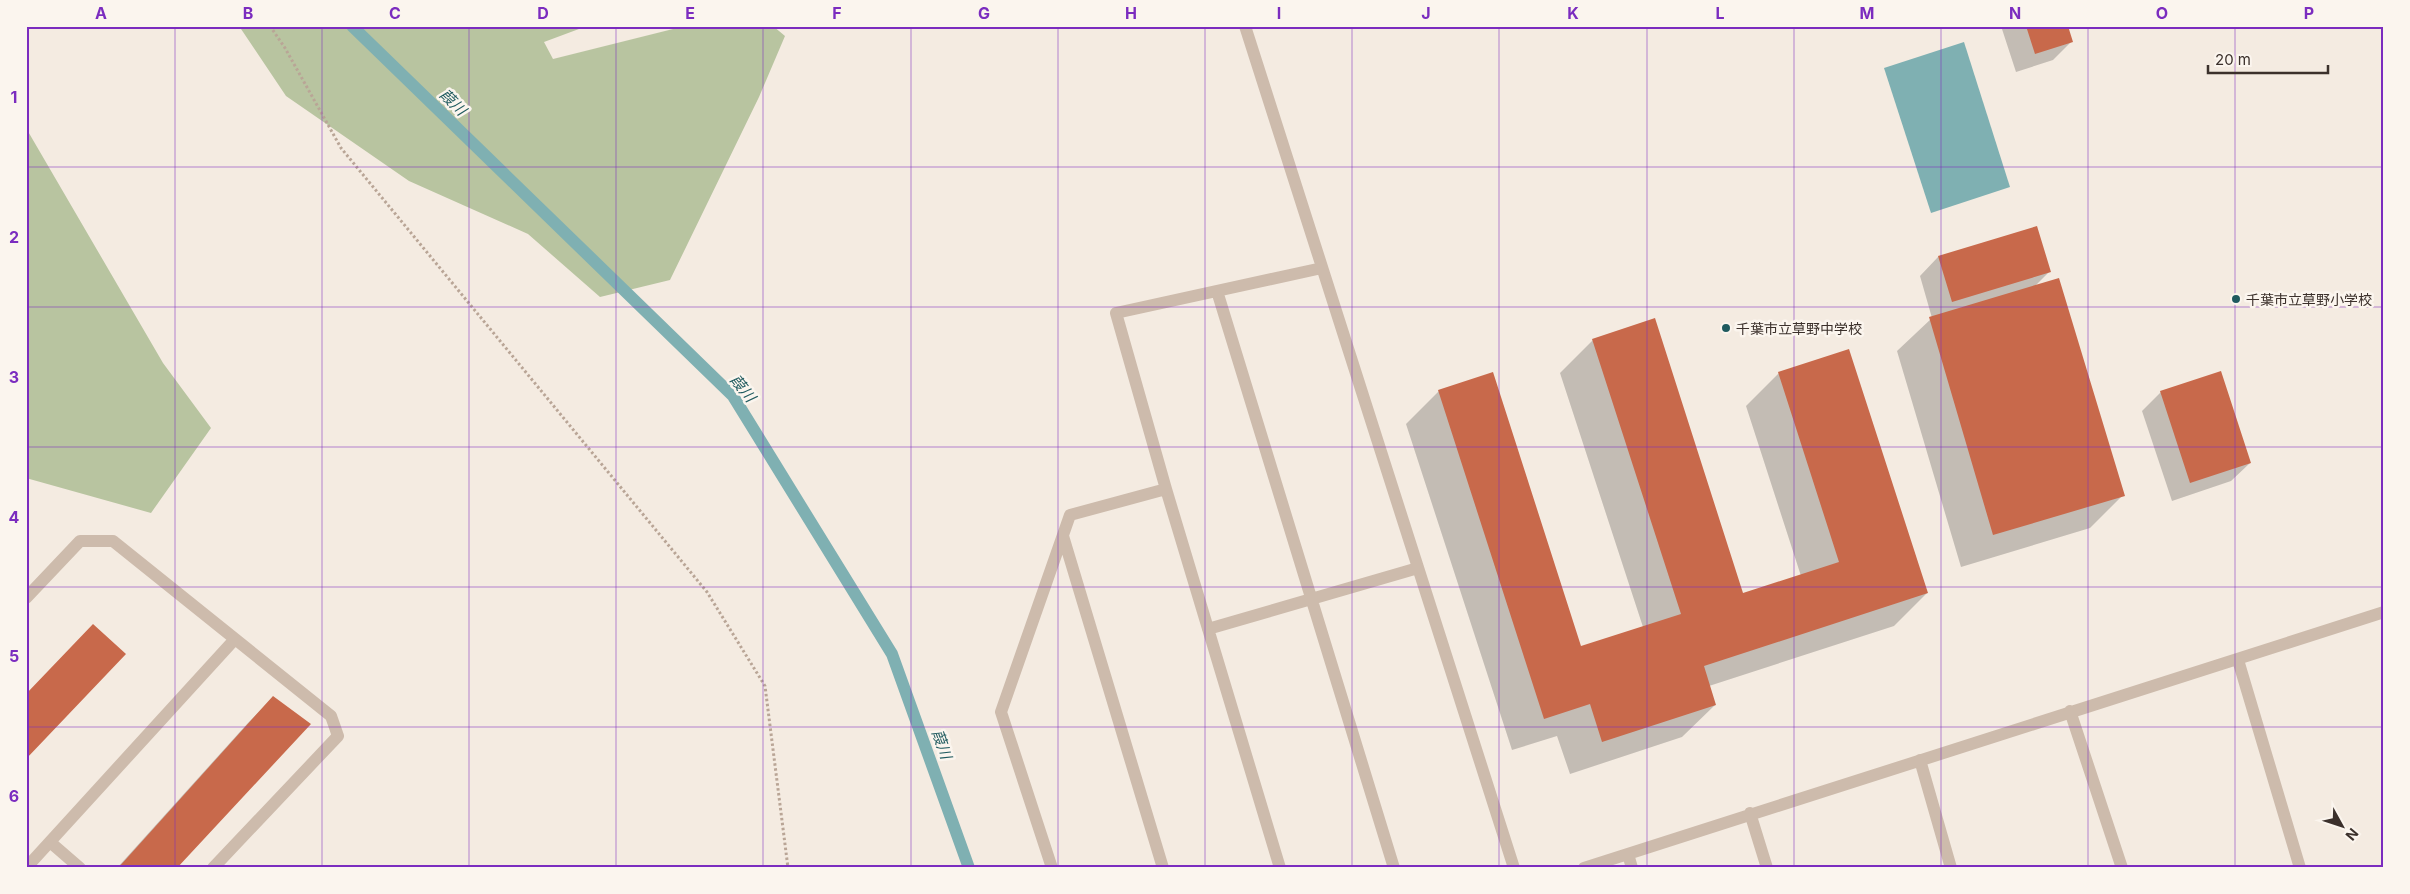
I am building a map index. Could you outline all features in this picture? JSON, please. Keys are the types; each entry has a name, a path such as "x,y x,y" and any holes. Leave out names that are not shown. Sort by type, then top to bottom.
{"street":[{"path":"1245,26 1514,868"},
{"path":"1280,868 1166,489 1116,312 1322,268"},
{"path":"1217,291 1394,868"},
{"path":"1052,868 1001,712 1070,515 1166,489"},
{"path":"1062,536 1163,868"},
{"path":"26,598 80,541 114,541 330,716 338,736 213,868"},
{"path":"1208,629 1418,568"},
{"path":"1584,868 1750,813 2070,711 2238,660 2384,612"},
{"path":"26,868 235,639"},
{"path":"2238,660 2300,868"},
{"path":"2070,711 2122,868"},
{"path":"1920,760 1951,868"},
{"path":"1750,813 1767,868"},
{"path":"50,842 80,868"},
{"path":"1628,854 1632,868"}],"path":[{"path":"270,26 286,48 341,148 707,592 765,686 788,868"}],"green space":[{"path":"239,26 587,26 544,42 553,59 685,26 773,26 785,36 759,97 670,280 600,297 528,234 409,181 286,96"},
{"path":"26,128 163,363 211,428 151,513 26,478"}],"water":[{"path":"1964,42 2010,187 1931,213 1884,68"}],"building":[{"path":"2026,26 2068,26 2073,42 2035,54"},
{"path":"2037,226 2051,272 1952,302 1938,256"},
{"path":"2059,278 2125,496 1993,535 1929,317"},
{"path":"1655,318 1743,593 1839,562 1778,372 1849,349 1928,593 1704,666 1716,705 1602,742 1590,704 1544,719 1438,390 1493,372 1581,646 1681,614 1592,339"},
{"path":"2221,371 2251,463 2190,483 2160,391"},
{"path":"93,624 126,654 26,759 26,694"},
{"path":"273,696 311,724 177,868 118,868"}],"waterway":[{"name":"葭川","path":"352,26 733,396 892,654 969,868"}],"place":[{"name":"千葉市立草野小学校","path":"2236,299"},
{"name":"千葉市立草野中学校","path":"1726,328"}]}
